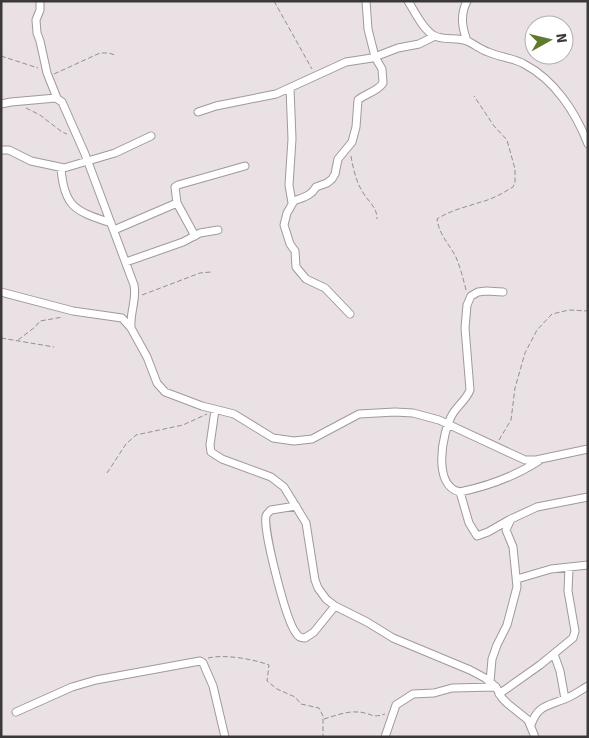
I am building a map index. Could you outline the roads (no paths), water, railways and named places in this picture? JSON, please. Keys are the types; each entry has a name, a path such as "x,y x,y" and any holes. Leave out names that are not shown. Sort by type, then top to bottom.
{"street":[{"path":"40,1 40,10 36,20 37,32 48,75 88,162 134,285 134,298 130,314 131,328"},
{"path":"350,314 327,290 306,279 296,267 295,252 284,227 285,218 295,200 310,195 316,187 330,182 335,174 338,159 354,137 358,100 365,94 380,88 384,81 382,68 376,57 368,29 366,1"},
{"path":"408,1 427,29 435,36 467,41 494,54 522,63 542,76 564,100 582,129 588,144"},
{"path":"467,1 462,19 467,41"},
{"path":"198,112 222,104 270,96 346,62 376,57 398,48 419,44 435,36"},
{"path":"290,88 292,139 289,184 292,203"},
{"path":"1,104 57,98"},
{"path":"1,150 8,150 31,161 61,168 88,162 126,149 151,136"},
{"path":"195,236 177,203 175,189 178,185 245,166"},
{"path":"61,168 66,197 73,205 87,215 112,226 177,203"},
{"path":"126,262 207,231 218,230"},
{"path":"1,292 72,311 117,316 131,328 147,357 160,387 170,394 215,410 234,414 273,438 294,441 316,438 355,416 395,412 413,413 435,419 525,460 588,450"},
{"path":"502,292 478,292 469,300 466,308 470,390 452,415 448,425 442,457 443,474 450,486 460,492 469,523 476,536 488,532 537,507 588,497"},
{"path":"215,410 210,445 212,454 275,479 284,488 307,527 312,568 322,596 335,606 361,618 388,636 470,670 495,687 508,704 524,715 536,737"},
{"path":"460,492 512,475 540,459"},
{"path":"296,506 271,510 266,518 267,531 288,618 296,634 299,637 305,638 314,632 335,606"},
{"path":"495,687 492,659 507,625 516,589 513,547 506,529 511,519"},
{"path":"516,579 551,569 588,565"},
{"path":"385,737 393,711 398,703 415,694 434,693 452,688 495,687 554,654 573,638 575,631 568,591 569,567"},
{"path":"554,654 566,699"},
{"path":"16,712 72,687 96,680 201,662 213,686 225,737"},
{"path":"531,725 534,716 540,709 566,699 588,686"}]}
